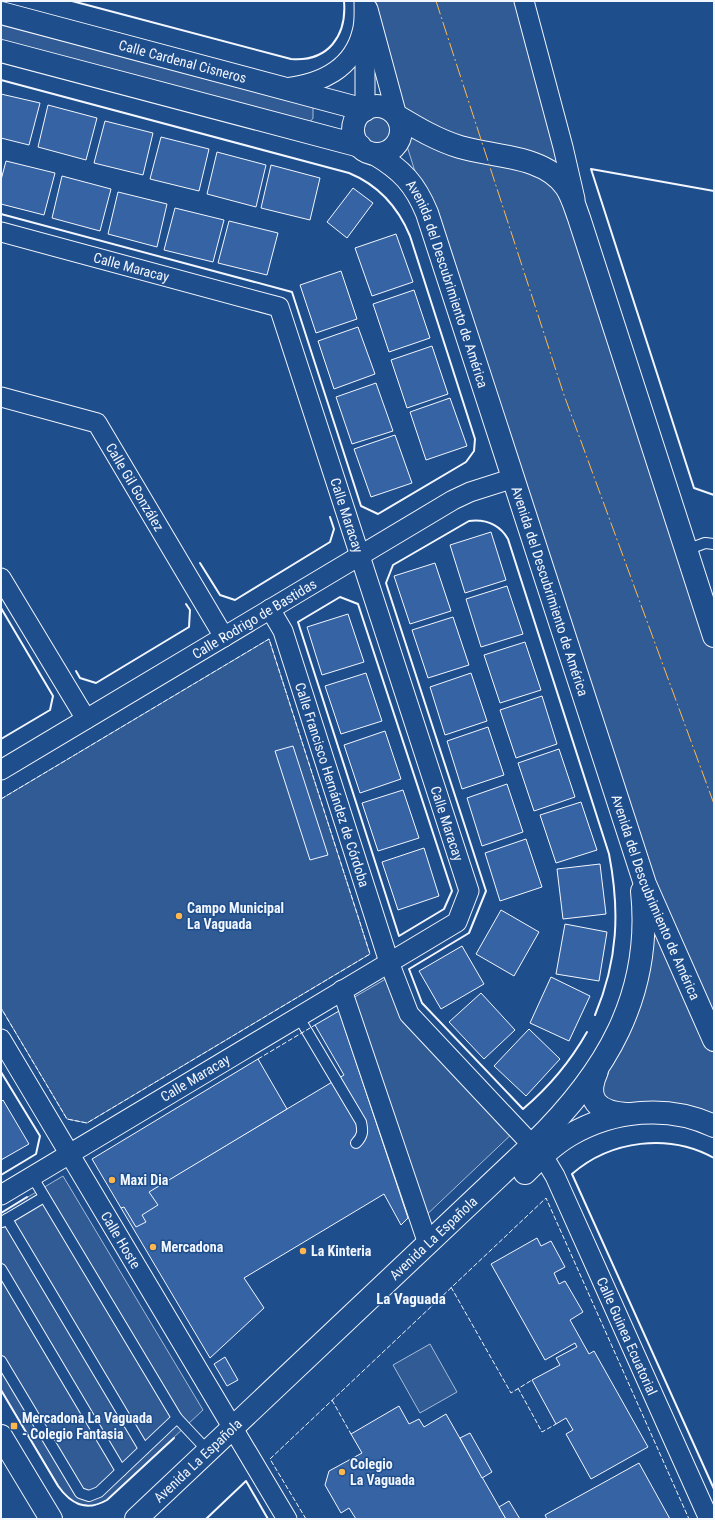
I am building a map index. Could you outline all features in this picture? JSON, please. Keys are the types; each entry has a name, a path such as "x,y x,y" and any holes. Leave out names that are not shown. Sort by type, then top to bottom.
{"street":[{"path":"285,88 317,82 343,66 355,50 362,33 365,1"},
{"path":"365,1 365,110"},
{"path":"1,51 382,153 390,150 396,145 400,137 401,129 365,1"},
{"path":"524,1 563,147 579,218 714,636"},
{"name":"Calle Cardenal Cisneros","path":"1,12 365,110"},
{"path":"367,150 354,136 356,120 365,110 375,106 383,107 391,110 397,116 418,129 446,143 475,151 524,161 546,170 555,176 566,188 579,218"},
{"name":"Avenida del Descubrimiento de América","path":"367,150 396,167 414,186 424,203 514,478 634,854 645,884 714,1040"},
{"name":"Calle Maracay","path":"1,232 279,306 469,891 457,922 1,1195"},
{"name":"Calle Gil González","path":"1,397 97,422 224,637"},
{"name":"Calle Rodrigo de Bastidas","path":"1,770 461,496 514,478"},
{"path":"1,578 86,719"},
{"name":"Calle Francisco Hernández de Córdoba","path":"270,609 283,631 389,962"},
{"name":"Avenida La Española","path":"136,1519 208,1451 237,1434 538,1150 565,1110 597,1070 617,1033 631,997 637,977 644,919 641,884 634,854"},
{"path":"389,962 410,1014 538,1150 580,1130 605,1120 628,1114 647,1112 667,1113 705,1122 714,1126"},
{"path":"342,990 428,1244"},
{"name":"Calle Hoste","path":"1,1039 287,1519"},
{"path":"597,1070 591,1091 595,1102 605,1110 613,1113 628,1114"},
{"name":"Avenida La Española","path":"158,1519 237,1434 428,1244 538,1150"},
{"name":"Calle Guinea Ecuatorial","path":"538,1150 555,1176 709,1519"},
{"path":"1,1436 51,1519"}],"lane":[{"path":"686,550 705,543 714,544"},
{"path":"298,1016 361,1122 363,1131 361,1138 356,1144"},
{"path":"32,1176 177,1418 208,1451"},
{"path":"44,1196 4,1221 144,1449"},
{"path":"1,1269 122,1471"},
{"path":"1,1361 80,1493 89,1496 99,1492 177,1418"}],"shaded area":[{"path":"366,1 524,1 714,636 714,1126 599,1106 643,902 402,130 396,145 390,150 382,153 354,136 356,120 367,108 375,106 383,107 391,111"},
{"path":"1,13 313,105 313,118 308,125 1,51"},
{"name":"Campo Municipal La Vaguada","path":"269,639 370,954 87,1123 67,1119 1,1008 1,799"},
{"path":"396,973 409,1014 517,1129 420,1221 346,1002"},
{"path":"63,1176 203,1410 107,1500 93,1506 77,1504 63,1493 1,1390 1,1213"},
{"path":"430,1344 457,1392 420,1413 393,1365"}],"building":[{"path":"1,94 40,103 29,145 1,138"},
{"path":"48,105 97,118 86,160 38,147"},
{"path":"105,121 153,133 143,175 94,163"},
{"path":"161,137 209,149 199,191 150,179"},
{"path":"217,152 266,165 256,207 207,194"},
{"path":"6,161 55,173 44,215 1,204 1,180"},
{"path":"271,165 320,178 310,220 261,208"},
{"path":"62,176 111,189 100,231 52,218"},
{"path":"353,188 373,203 347,238 327,222"},
{"path":"118,192 167,204 157,247 108,234"},
{"path":"175,208 224,220 213,262 164,250"},
{"path":"229,221 278,233 267,275 218,263"},
{"path":"396,234 413,282 372,296 355,248"},
{"path":"341,271 357,319 316,333 300,285"},
{"path":"414,290 430,338 389,352 373,304"},
{"path":"358,327 375,374 334,389 318,341"},
{"path":"432,346 448,394 407,408 391,360"},
{"path":"376,383 393,431 352,444 336,397"},
{"path":"450,398 467,446 426,460 410,412"},
{"path":"395,435 412,483 371,497 354,449"},
{"path":"491,532 506,580 465,593 450,545"},
{"path":"435,563 451,611 410,624 394,576"},
{"path":"507,586 523,634 481,647 466,599"},
{"path":"348,614 364,662 322,675 307,627"},
{"path":"453,617 469,665 428,678 412,630"},
{"path":"525,642 541,690 500,703 484,655"},
{"path":"366,673 382,721 341,734 325,686"},
{"path":"471,673 487,721 445,735 430,687"},
{"path":"542,696 557,744 516,758 500,710"},
{"path":"488,727 504,775 462,789 447,741"},
{"path":"385,731 401,779 360,793 344,745"},
{"path":"293,746 328,855 310,860 275,751"},
{"path":"559,749 575,797 534,811 518,763"},
{"path":"507,784 523,832 482,846 467,798"},
{"path":"403,790 419,838 378,851 362,803"},
{"path":"581,802 597,850 556,863 540,815"},
{"path":"526,839 542,887 500,901 485,853"},
{"path":"424,848 439,896 398,910 382,862"},
{"path":"600,864 606,914 563,919 557,869"},
{"path":"501,910 539,932 514,976 476,954"},
{"path":"565,924 607,932 599,981 556,974"},
{"path":"462,946 484,984 441,1009 419,971"},
{"path":"551,977 590,996 569,1041 530,1023"},
{"path":"481,993 515,1030 484,1059 449,1022"},
{"path":"339,1011 408,1218 401,1225 384,1194 244,1278 264,1308 210,1358 121,1208 344,1075 315,1025"},
{"path":"529,1029 560,1059 526,1096 494,1066"},
{"path":"258,1059 287,1109 149,1192 158,1205 142,1215 146,1222 136,1227 124,1207 121,1208 92,1159"},
{"path":"3,1100 29,1144 1,1160 1,1102"},
{"path":"537,1238 541,1246 551,1241 565,1267 554,1273 559,1284 565,1281 583,1312 570,1320 589,1354 594,1351 648,1447 591,1479 566,1434 573,1430 566,1418 556,1424 532,1380 560,1365 556,1358 577,1347 575,1343 545,1360 491,1264"},
{"path":"225,1357 238,1380 227,1386 214,1364"},
{"path":"399,1406 409,1424 419,1419 424,1427 446,1414 506,1519 356,1519 349,1508 341,1513 325,1485 329,1471 362,1453 351,1434"},
{"path":"470,1433 492,1472 482,1478 460,1438"},
{"path":"639,1463 670,1519 547,1519 545,1515"},
{"path":"509,1501 520,1519 506,1519 499,1507"}],"fence":[{"path":"1,799 269,639 370,954 87,1123 67,1119 1,1008"},
{"path":"258,1059 315,1025"},
{"path":"306,1519 270,1459 546,1198 689,1519"},
{"path":"451,1287 511,1393 532,1380"},
{"path":"518,1388 542,1432 556,1424"},
{"path":"332,1400 351,1434"}],"wall":[{"path":"72,1 291,59 304,59 315,56 325,51 332,44 338,36 342,25 344,1"},
{"path":"1,80 349,173 369,184 378,191 393,206 410,236 475,439 474,451 466,462 378,514 361,506 292,292 1,214"},
{"path":"714,191 591,169 694,488 714,495"},
{"path":"200,563 220,595 235,600 330,542 334,529 330,517"},
{"path":"587,1032 558,1074 542,1092 523,1109 422,1003 409,969 469,933 486,891 386,583 393,565 469,521 481,521 492,524 496,526 508,539 609,854 615,895 615,935 608,975 603,995 595,1015"},
{"path":"340,597 358,604 452,891 444,909 399,936 298,622 340,597"},
{"path":"76,671 80,678 96,683 189,627 190,610 186,604"},
{"path":"1,608 53,696 50,710 1,739"},
{"path":"1,1072 40,1136 36,1154 1,1175"},
{"path":"714,1158 697,1150 678,1145 660,1143 641,1144 622,1147 604,1154 587,1163 572,1174 714,1489"},
{"path":"1,1213 27,1197"},
{"path":"1,1390 58,1486 74,1502 86,1506 99,1504 107,1500 174,1438"},
{"path":"206,1519 246,1481 268,1519"}],"power":[{"path":"436,1 564,395 714,804"}],"place":[{"name":"Campo Municipal La Vaguada","path":"179,916"},
{"name":"Maxi Dia","path":"112,1180"},
{"name":"Mercadona","path":"153,1247"},
{"name":"La Kinteria","path":"303,1251"},
{"name":"Mercadona La Vaguada - Colegio Fantasia","path":"14,1426"},
{"name":"Colegio La Vaguada","path":"342,1472"}],"district":[{"name":"La Vaguada","path":"411,1299"}]}
